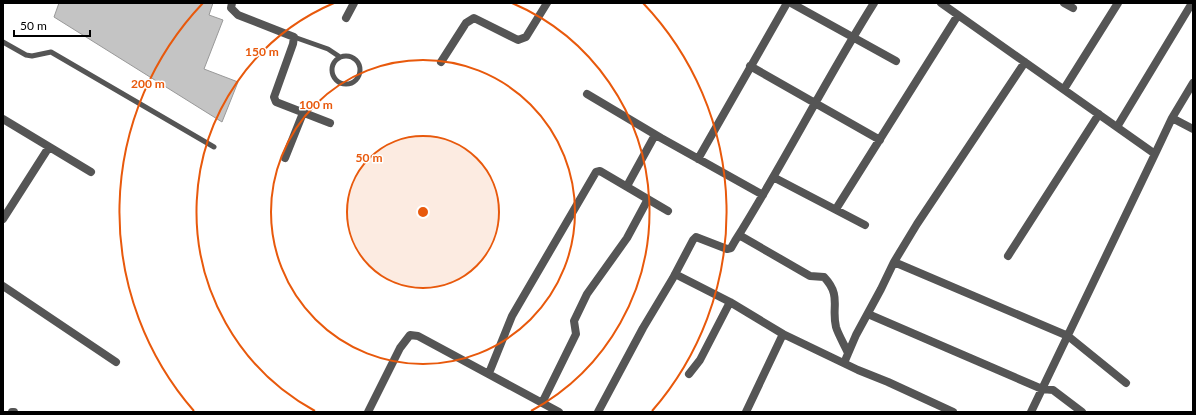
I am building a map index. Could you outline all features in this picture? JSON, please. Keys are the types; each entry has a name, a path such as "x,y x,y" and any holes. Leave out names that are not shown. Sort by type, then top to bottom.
{"street":[{"path":"232,3 231,8 238,15 294,37 293,44 274,97 276,102 330,124"},
{"path":"346,18 354,3"},
{"path":"441,62 466,23 474,18 518,40 526,38 547,3"},
{"path":"698,159 786,3"},
{"path":"791,3 896,61"},
{"path":"598,412 642,328 675,274 693,240 696,237 728,249 739,236 874,3"},
{"path":"942,3 1155,154"},
{"path":"1064,3 1072,8"},
{"path":"1064,89 1118,3"},
{"path":"1117,127 1192,3"},
{"path":"836,210 958,14"},
{"path":"844,363 894,262 917,224 1025,62"},
{"path":"750,66 880,140"},
{"path":"1031,412 1172,118 1193,83"},
{"path":"587,94 655,135 763,195"},
{"path":"285,158 303,113"},
{"path":"1008,256 1099,114"},
{"path":"1172,118 1193,129"},
{"path":"3,119 91,172"},
{"path":"627,186 655,135"},
{"path":"3,220 49,147"},
{"path":"488,373 512,316 596,172 600,171 668,211"},
{"path":"773,177 865,225"},
{"path":"542,403 576,334 574,321 587,294 627,238 648,199"},
{"path":"739,236 810,276 824,277 831,284 835,297 836,328 848,353"},
{"path":"894,262 1068,336 1126,383"},
{"path":"675,274 730,302 783,334 953,412"},
{"path":"3,286 116,362"},
{"path":"689,374 700,360 730,302"},
{"path":"868,314 1042,389 1053,390 1082,412"},
{"path":"746,412 783,334"},
{"path":"368,412 400,348 410,335 418,336 559,412"}],"lane":[{"path":"294,37 328,49 340,57 347,56 354,58 359,63 361,70 359,78 353,83 346,85 338,82 333,77 332,70 334,60 340,57"},
{"path":"3,42 26,56 51,52 214,147"}],"building":[{"path":"59,3 213,3 209,15 223,20 204,69 238,82 222,122 54,17"}]}
